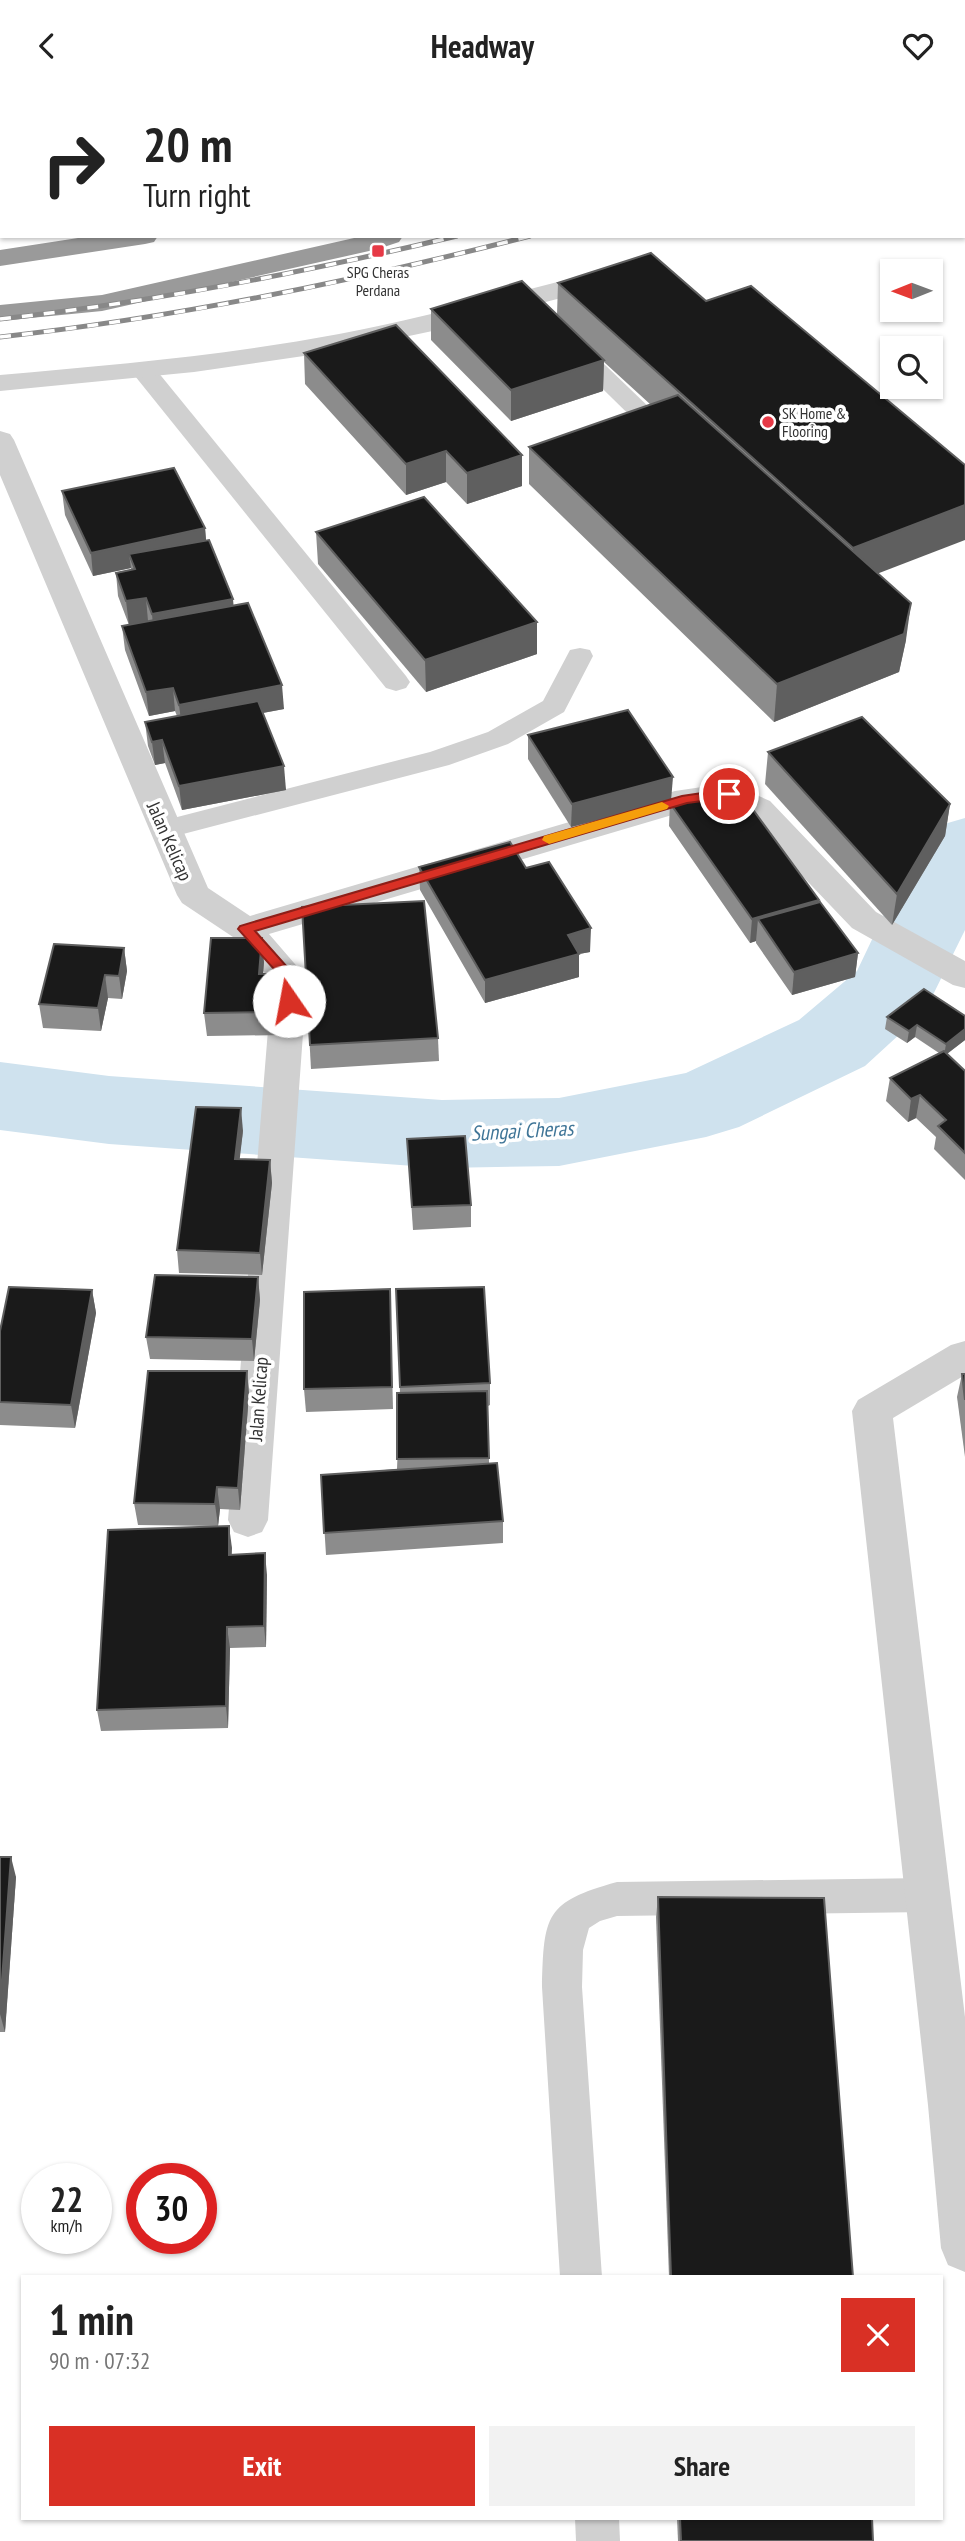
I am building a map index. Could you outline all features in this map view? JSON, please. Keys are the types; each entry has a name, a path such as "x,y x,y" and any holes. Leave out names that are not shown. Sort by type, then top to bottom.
{"highway":[{"path":"0,258 132,238"},
{"path":"0,313 102,303 384,238"}],"street":[{"path":"0,383 144,371 384,333 540,315 617,274"},
{"name":"Jalan Kelicap","path":"0,440 163,830 194,895 245,929 290,978 248,1520"},
{"path":"245,929 687,799 729,794 758,809 864,920 953,971"},
{"path":"965,1356 872,1411 928,1895 959,2104 965,2248"}],"lane":[{"path":"540,315 669,440"},
{"path":"144,371 396,681"},
{"path":"163,830 439,759 498,738 554,706 580,656"},
{"path":"581,2275 562,1987 565,1939 574,1917 590,1907 617,1899 928,1895"},
{"path":"597,2520 598,2541"}],"building":[{"name":"SK Home & Flooring","path":"651,253 706,301 751,286 880,394 880,399 886,399 965,465 965,505 853,548 558,283"},
{"path":"522,281 604,360 511,390 431,309"},
{"path":"396,325 522,455 467,473 446,451 406,464 304,353"},
{"path":"678,395 911,603 904,634 777,684 529,447"},
{"path":"174,468 205,528 91,553 62,491"},
{"path":"424,497 537,622 425,660 316,532"},
{"path":"209,540 233,599 152,614 146,598 126,601 116,573 135,569 129,554"},
{"path":"248,603 282,685 179,705 173,688 146,692 122,626"},
{"path":"258,701 284,766 179,786 162,740 152,742 145,722"},
{"path":"628,710 673,777 572,804 528,735"},
{"path":"862,717 950,804 897,894 768,752"},
{"path":"735,785 819,900 752,919 670,803"},
{"path":"510,842 526,868 549,862 591,928 568,935 579,954 485,980 419,867"},
{"path":"424,901 438,1038 310,1045 302,907"},
{"path":"820,902 858,953 794,972 758,919"},
{"path":"211,938 262,938 259,974 285,974 283,1012 204,1013"},
{"path":"54,944 124,948 119,976 105,975 98,1008 39,1004"},
{"path":"924,989 965,1016 965,1029 946,1044 917,1025 909,1031 887,1017"},
{"path":"944,1051 965,1071 965,1153 938,1126 946,1120 920,1095 911,1099 890,1078"},
{"path":"196,1107 241,1108 235,1159 270,1160 260,1253 177,1250"},
{"path":"465,1136 471,1205 412,1207 407,1139"},
{"path":"155,1275 258,1277 252,1339 146,1337"},
{"path":"9,1287 92,1290 71,1405 0,1402 0,1331"},
{"path":"484,1287 490,1383 400,1387 396,1289"},
{"path":"390,1289 392,1387 304,1389 304,1292"},
{"path":"148,1371 247,1371 238,1488 217,1487 215,1504 134,1503"},
{"path":"962,1374 965,1374 965,1400"},
{"path":"487,1391 489,1458 397,1459 397,1393"},
{"path":"497,1463 503,1521 324,1533 321,1475"},
{"path":"229,1526 229,1555 265,1553 264,1626 227,1627 226,1706 97,1710 108,1530"},
{"path":"0,1857 11,1857 0,2007"},
{"path":"658,1897 824,1898 853,2275 671,2275"},
{"path":"680,2520 872,2520 873,2541 681,2541"}],"waterway":[{"name":"Sungai Cheras","path":"0,1096 109,1110 442,1134 559,1132 706,1103 832,1043 893,989 932,906 965,847"}],"railway":[{"path":"0,319 116,304 230,285 448,238"},
{"path":"0,337 134,319 267,296 522,238"}],"slow traffic":[{"path":"549,840 662,806"}],"place":[{"name":"SPG Cheras Perdana","path":"378,251"},
{"name":"SK Home & Flooring","path":"768,422"}],"route":[{"path":"289,1001 290,978 245,929 687,799 729,794"}]}
